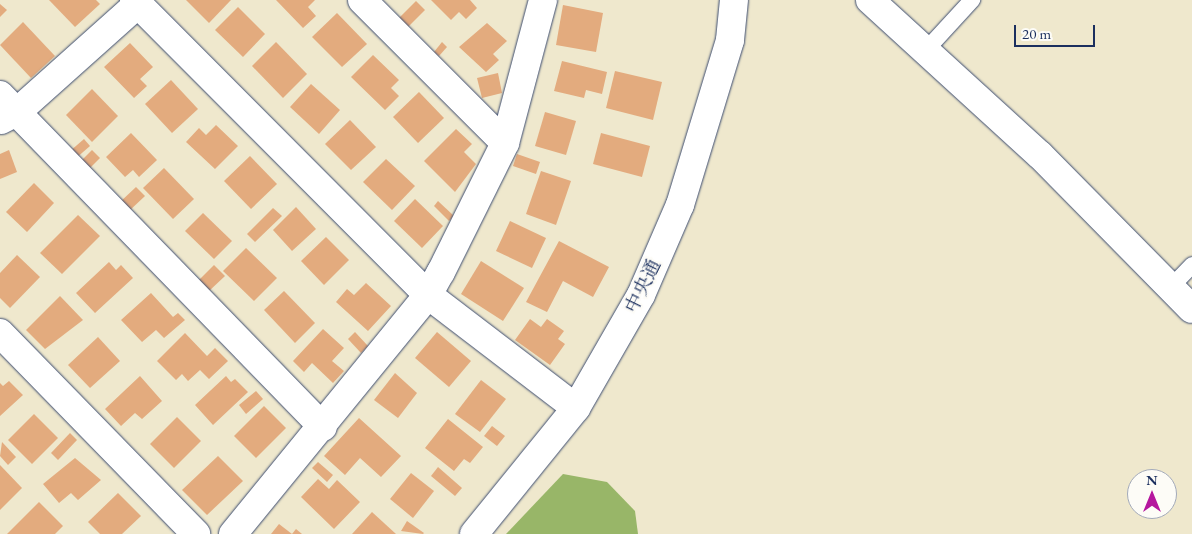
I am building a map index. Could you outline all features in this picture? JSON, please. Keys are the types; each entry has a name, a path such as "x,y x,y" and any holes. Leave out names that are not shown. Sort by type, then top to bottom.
{"street":[{"path":"362,0 505,143"},
{"path":"233,534 324,427 428,295 505,143 543,0"},
{"name":"中央通","path":"474,534 576,408 641,295 680,205 730,40 734,0"},
{"path":"870,0 927,49 1040,154 1192,309"},
{"path":"324,427 6,109 136,2 428,295 576,408"},
{"path":"0,332 196,534"}],"lane":[{"path":"927,49 972,0"},
{"path":"1170,288 1192,265"}],"green space":[{"path":"563,474 607,482 635,511 638,534 506,534"}],"building":[{"path":"49,0 96,0 100,4 75,27"},
{"path":"186,0 231,0 209,23"},
{"path":"276,0 315,0 308,7 316,16 303,28"},
{"path":"431,0 470,0 477,8 466,19 459,12 451,20"},
{"path":"416,1 425,10 407,28 398,19"},
{"path":"0,4 7,10 0,17"},
{"path":"563,5 603,13 596,52 556,45"},
{"path":"238,7 265,34 243,57 215,30"},
{"path":"337,13 367,44 342,67 312,37"},
{"path":"23,22 55,56 31,78 0,45"},
{"path":"487,23 507,41 493,54 499,60 486,72 459,47"},
{"path":"276,42 307,74 283,98 252,66"},
{"path":"442,42 447,47 439,56 434,52"},
{"path":"130,43 153,67 140,79 147,86 134,98 104,67"},
{"path":"373,55 399,80 391,88 399,96 385,110 351,77"},
{"path":"562,61 607,72 602,94 586,90 584,98 554,91"},
{"path":"615,71 662,82 653,120 606,108"},
{"path":"498,73 502,93 482,98 477,78"},
{"path":"171,80 198,109 172,133 145,104"},
{"path":"311,84 340,110 319,134 290,107"},
{"path":"92,89 118,116 92,142 66,115"},
{"path":"419,92 444,118 418,143 393,117"},
{"path":"545,112 576,121 566,155 535,146"},
{"path":"350,120 376,147 351,170 325,144"},
{"path":"216,125 238,146 215,169 186,142 199,128 206,135"},
{"path":"456,129 472,144 464,152 476,164 455,192 424,161"},
{"path":"131,133 157,160 139,177 133,170 125,177 106,157"},
{"path":"601,133 650,146 642,177 593,164"},
{"path":"84,139 90,146 75,159 69,152"},
{"path":"9,150 17,172 0,179 0,154"},
{"path":"92,150 100,158 89,169 81,161"},
{"path":"517,154 540,162 536,174 513,166"},
{"path":"250,156 277,184 251,209 224,181"},
{"path":"386,159 415,186 392,210 363,182"},
{"path":"164,168 194,199 173,219 143,188"},
{"path":"541,171 571,181 556,225 526,214"},
{"path":"34,183 54,203 27,232 6,212"},
{"path":"136,187 145,196 128,212 119,203"},
{"path":"415,199 443,226 422,248 394,221"},
{"path":"438,201 454,216 449,221 434,206"},
{"path":"296,207 316,229 292,251 273,230"},
{"path":"273,208 282,216 255,242 247,234"},
{"path":"203,213 232,241 214,259 185,231"},
{"path":"78,215 100,236 62,274 40,253"},
{"path":"510,221 546,238 532,268 496,251"},
{"path":"326,237 349,260 324,285 301,261"},
{"path":"559,241 609,267 593,297 563,281 547,312 526,302"},
{"path":"246,248 277,278 254,301 223,271"},
{"path":"17,255 40,277 10,308 0,298 0,273"},
{"path":"481,261 524,288 503,321 461,294"},
{"path":"109,262 116,270 121,265 133,278 95,313 76,293"},
{"path":"214,265 225,276 208,292 197,282"},
{"path":"366,283 391,306 368,331 336,302 347,289 354,295"},
{"path":"284,291 315,323 295,343 264,310"},
{"path":"151,293 173,317 178,313 185,320 164,338 156,330 142,342 121,320"},
{"path":"60,296 83,320 45,349 26,330"},
{"path":"530,319 541,327 547,319 564,331 558,339 565,344 550,365 515,340"},
{"path":"323,329 344,348 332,361 344,371 333,383 312,363 304,372 293,361"},
{"path":"355,332 368,346 361,353 348,339"},
{"path":"437,332 471,361 449,387 415,358"},
{"path":"185,333 207,356 215,348 228,361 209,379 200,370 188,381 182,374 176,380 157,361"},
{"path":"98,337 120,361 90,388 68,365"},
{"path":"395,373 417,393 398,418 374,400"},
{"path":"140,376 162,401 142,419 135,413 121,426 105,409"},
{"path":"226,376 231,382 235,379 248,392 213,425 195,405"},
{"path":"481,380 506,399 480,432 455,414"},
{"path":"9,381 23,395 0,416 0,383 3,386"},
{"path":"256,391 263,399 246,414 239,405"},
{"path":"264,406 286,428 256,458 234,436"},
{"path":"34,414 58,438 32,464 8,440"},
{"path":"177,417 201,441 174,468 150,444"},
{"path":"359,418 401,456 381,477 360,458 345,475 324,456"},
{"path":"448,419 483,447 470,463 464,459 454,471 425,448"},
{"path":"492,426 505,436 497,446 484,436"},
{"path":"70,433 77,440 58,460 51,453"},
{"path":"2,442 16,457 8,465 0,456"},
{"path":"218,456 243,481 207,515 182,490"},
{"path":"75,458 101,480 78,500 71,493 59,503 43,484"},
{"path":"318,462 333,475 327,482 312,468"},
{"path":"0,465 22,488 0,510"},
{"path":"438,467 462,488 455,496 431,476"},
{"path":"411,473 434,491 413,518 390,499"},
{"path":"318,479 329,489 337,480 360,502 334,529 301,497"},
{"path":"118,493 141,516 122,534 100,534 88,522"},
{"path":"39,502 63,526 55,534 7,534"},
{"path":"372,512 396,534 352,534"},
{"path":"407,521 424,533 401,531"},
{"path":"279,524 292,534 271,534"},
{"path":"296,529 302,534 292,534"}]}
